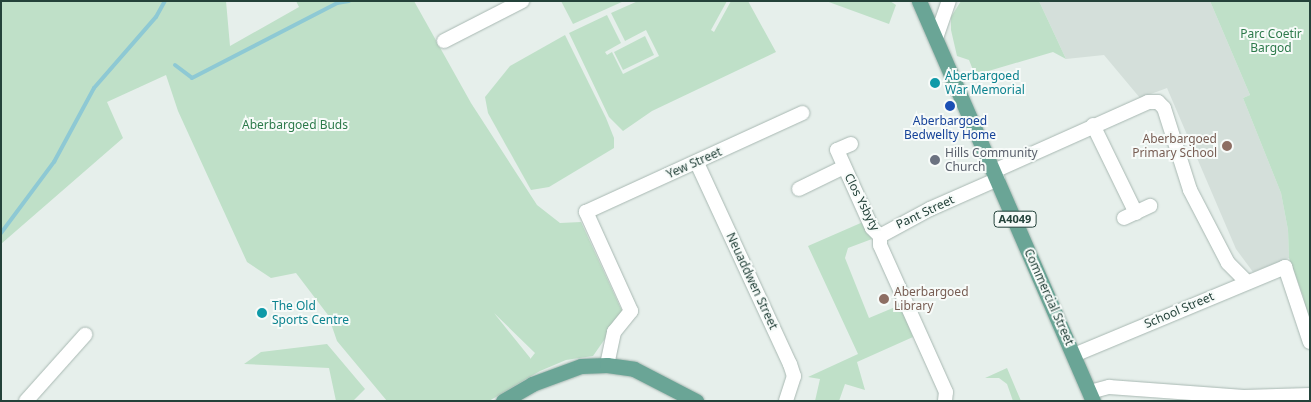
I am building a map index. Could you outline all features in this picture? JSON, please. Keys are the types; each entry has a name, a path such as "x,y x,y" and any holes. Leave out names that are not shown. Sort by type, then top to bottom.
{"main road":[{"name":"Commercial Street","path":"923,3 936,38 1091,397"},
{"path":"503,401 532,384 581,366 607,365 634,369 696,401"}],"street":[{"path":"444,41 522,1"},
{"path":"936,38 949,1"},
{"name":"Pant Street","path":"880,236 1094,125 1148,102 1158,102 1164,108 1190,190 1223,256 1246,281"},
{"name":"Yew Street","path":"607,365 614,332 632,311 586,212 802,114"},
{"path":"1094,125 1130,215 1150,206"},
{"name":"Clos Ysbyty","path":"851,144 837,150 872,228 880,236"},
{"name":"Neuaddwen Street","path":"696,163 790,364 794,376 786,401"},
{"name":"Clos Ysbyty","path":"799,189 844,167"},
{"path":"880,236 880,245 946,392 945,401"},
{"name":"School Street","path":"1074,355 1246,281 1285,267 1310,342"},
{"path":"26,401 85,335"},
{"path":"1091,397 1110,387 1244,397 1310,395"}],"shaded area":[{"name":"Aberbargoed Primary School","path":"1039,1 1210,1 1250,95 1243,98 1281,193 1288,230 1289,258 1253,272 1236,249 1167,88 1140,98 1104,55 1066,59"}],"green space":[{"name":"Aberbargoed Buds","path":"1,1 226,1 230,46 299,7 296,1 414,1 471,103 537,205 560,223 581,222 623,313 593,356 566,360 540,371 489,401 387,401 337,341 328,315 296,273 271,278 247,262 178,111 166,75 107,102 123,138 1,244","holes":["494,313 535,353 531,359"]},
{"path":"561,1 624,1 573,24"},
{"path":"638,1 727,1 711,30 714,32 731,1 748,1 776,52 652,111 623,131 609,117 569,33 607,15 621,43 605,52 607,55 612,52 623,74 659,56 646,30 625,41 611,13"},
{"path":"826,1 890,1 896,5 889,24"},
{"path":"961,1 1039,1 1066,59 1053,52 975,75 969,60 957,56 951,30 951,17"},
{"name":"Parc Coetir Bargod","path":"1210,1 1310,1 1310,327 1303,296 1289,258 1288,230 1281,193 1243,98 1250,95"},
{"path":"565,35 606,118 614,138 614,148 549,187 531,190 488,113 485,97 510,66"},
{"path":"645,36 654,55 623,70 614,52"},
{"path":"863,222 872,239 848,248 845,258 869,318 900,305 913,337 857,362 865,390 845,384 839,401 815,401 820,379 808,377 858,354 808,246"},
{"path":"327,344 365,389 353,401 336,401 329,368 244,364 261,352"},
{"path":"1007,368 1021,401 1013,401 1007,384 999,378 985,378"}],"waterway":[{"path":"1,233 54,162 94,88 156,17 165,1"},
{"path":"175,65 192,78 337,3 349,1"}],"place":[{"name":"Aberbargoed War Memorial","path":"935,83"},
{"name":"Aberbargoed Bedwellty Home","path":"950,106"},
{"name":"Aberbargoed Primary School","path":"1227,146"},
{"name":"Hills Community Church","path":"935,160"},
{"name":"Aberbargoed Library","path":"884,299"},
{"name":"The Old Sports Centre","path":"262,313"}]}
